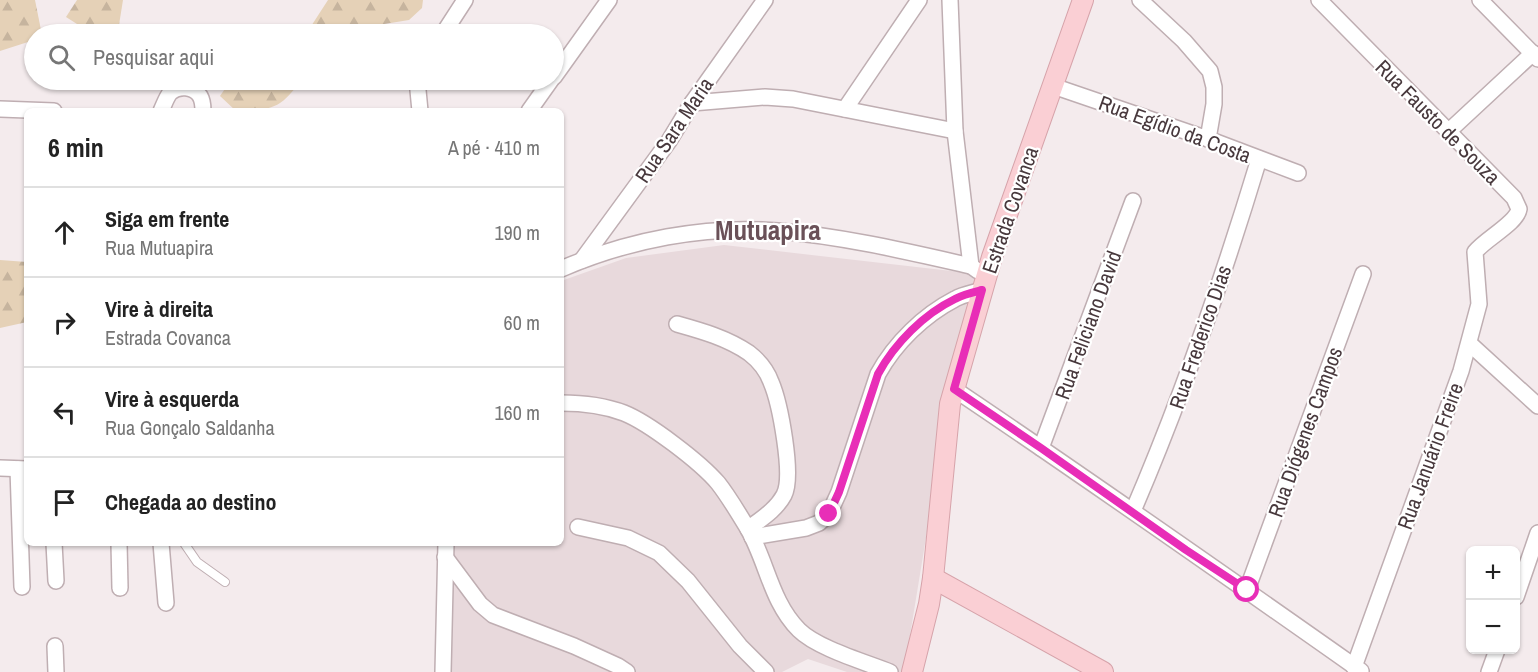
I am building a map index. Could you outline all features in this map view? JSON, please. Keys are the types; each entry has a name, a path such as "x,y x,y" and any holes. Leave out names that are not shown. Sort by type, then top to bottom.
{"street":[{"path":"449,24 465,0"},
{"path":"564,62 609,0"},
{"name":"Rua Sara Maria","path":"582,260 669,141 692,103 765,0"},
{"path":"845,109 919,0"},
{"path":"950,0 955,131 980,277"},
{"name":"Estrada Covanca","path":"912,672 929,604 937,550 946,428 980,277 1053,86 1083,0"},
{"path":"1140,0 1184,41 1210,70 1214,87 1214,104 1208,139"},
{"name":"Rua Fausto de Souza","path":"1319,0 1514,198 1520,209 1517,216 1484,243"},
{"path":"1449,131 1536,56 1480,0"},
{"name":"Rua Egídio da Costa","path":"1053,86 1208,139 1298,173"},
{"path":"162,108 167,96 173,90"},
{"path":"192,90 199,94 203,108"},
{"path":"418,90 420,108"},
{"path":"531,108 544,90"},
{"path":"692,103 765,97 793,99 955,131"},
{"path":"0,109 24,110"},
{"name":"Rua Frederico Dias","path":"1133,512 1179,397 1233,244 1259,159"},
{"name":"Rua Feliciano David","path":"1041,448 1133,201"},
{"path":"564,268 640,243 692,233 731,229 790,232 900,250 980,277"},
{"name":"Rua Januário Freire","path":"1358,669 1470,344 1479,304 1475,252 1484,243"},
{"name":"Rua Diógenes Campos","path":"1247,590 1363,274"},
{"path":"750,533 806,528 819,524 829,514 839,492 878,374 885,362 908,334 980,277"},
{"path":"677,324 717,336 749,353 761,365 771,382 781,416 788,482 785,494 775,508 750,533"},
{"path":"1470,344 1538,406"},
{"path":"954,389 1358,669"},
{"path":"564,403 589,404 624,413 655,430 717,483 750,533 776,596 801,632 832,650 890,672"},
{"path":"0,468 22,469 22,587"},
{"path":"578,526 628,538 659,553 688,581 740,646 766,672"},
{"path":"1520,583 1538,533"},
{"path":"54,546 56,581"},
{"path":"118,546 120,588"},
{"path":"161,546 166,603"},
{"path":"443,672 446,550"},
{"path":"446,550 480,604 493,615 574,646 627,672"},
{"path":"933,578 1103,672"},
{"path":"55,646 56,672"},
{"path":"1490,672 1496,654"}],"lane":[{"path":"186,546 196,562 225,582"}],"shaded area":[{"path":"724,245 969,273 981,281 948,403 904,672 847,672 808,659 782,672 448,672 443,572 438,546 564,546 564,280 626,258"}],"green space":[{"path":"0,0 35,0 40,24 24,24 24,43 0,51"},
{"path":"77,0 123,0 119,24 77,24 66,17"},
{"path":"328,0 423,0 422,8 409,20 384,24 312,24"},
{"path":"224,90 293,90 284,100 270,108 233,108 220,96"},
{"path":"0,260 24,262 24,323 0,328"}],"district":[{"name":"Mutuapira","path":"768,230"}],"route":[{"path":"829,514 839,492 878,374 885,362 908,334 940,308 957,297 982,290 954,389 1247,590"}]}
